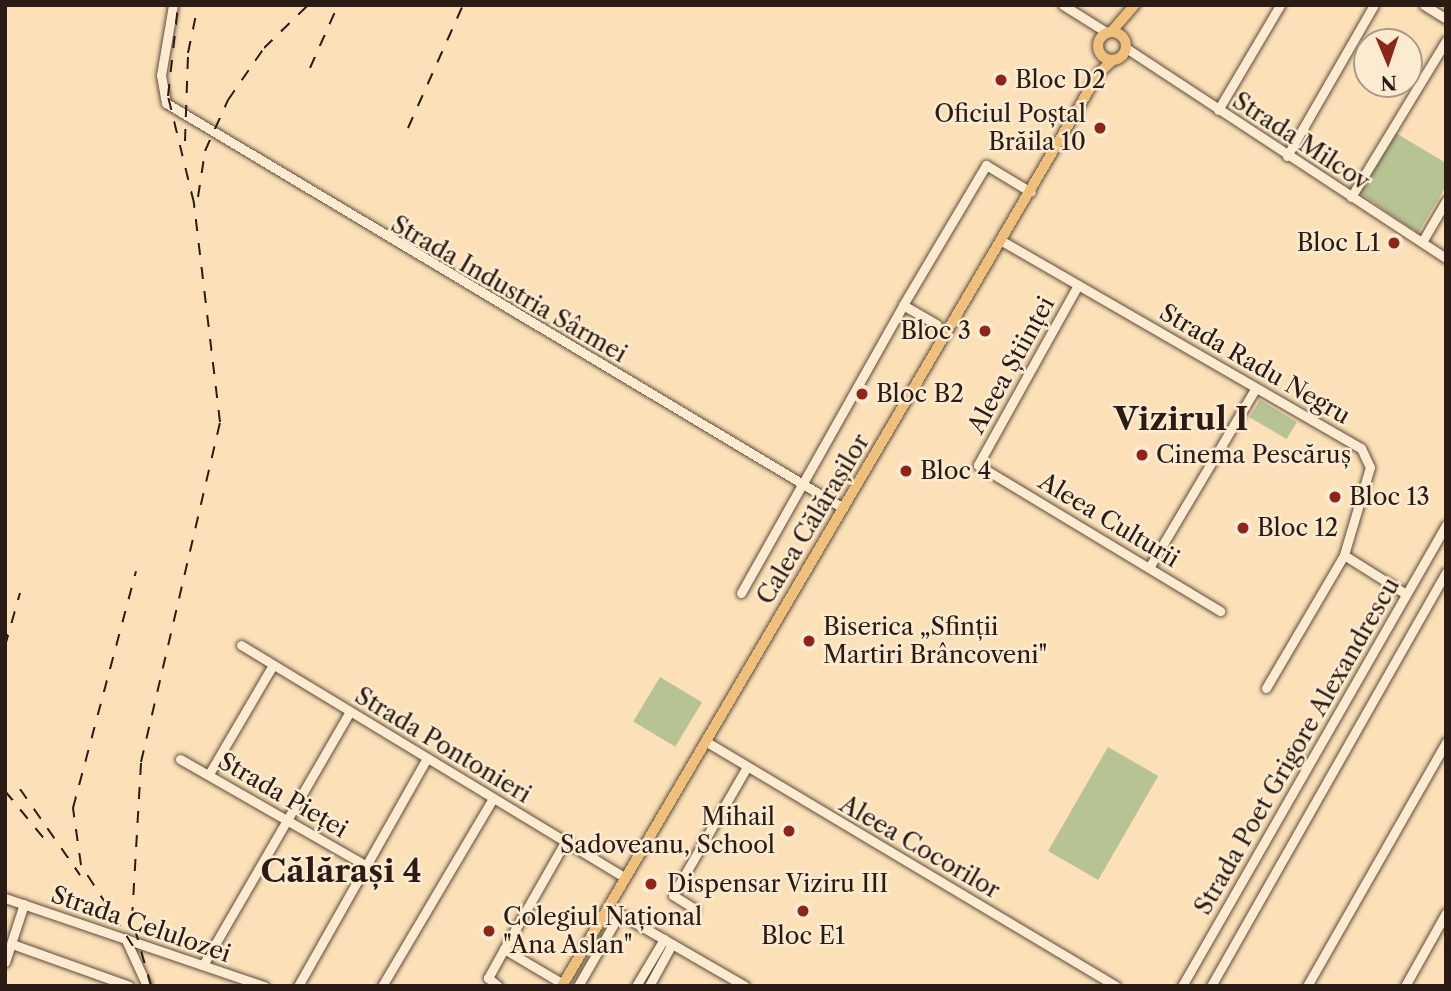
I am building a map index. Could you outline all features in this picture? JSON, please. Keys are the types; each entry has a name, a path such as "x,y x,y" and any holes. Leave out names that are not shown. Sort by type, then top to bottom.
{"main road":[{"name":"Calea Călărașilor","path":"1109,32 1136,5"},
{"name":"Calea Călărașilor","path":"562,985 1099,73 1121,50 1136,5"},
{"path":"1099,53 1121,50 1109,32"},
{"path":"1099,53 1109,32"},
{"name":"Calea Călărașilor","path":"1099,53 1099,73"}],"street":[{"name":"Strada Industria Sârmei","path":"173,5 162,97 338,211 843,508"},
{"path":"1063,5 1109,32"},
{"path":"1218,110 1280,5"},
{"path":"1287,156 1374,5"},
{"path":"1424,5 1446,19"},
{"path":"1351,197 1446,41"},
{"name":"Strada Milcov","path":"1121,50 1446,258"},
{"path":"741,593 805,484 903,305 986,165 1031,192"},
{"path":"1422,242 1446,201"},
{"name":"Strada Radu Negru","path":"1002,241 1255,389 1353,442 1368,457 1344,555"},
{"name":"Aleea Științei","path":"978,465 1078,285"},
{"path":"903,305 937,325"},
{"path":"1150,566 1255,389"},
{"name":"Aleea Culturii","path":"978,465 1150,566 1220,611"},
{"name":"Strada Poet Grigore Alexandrescu","path":"1182,986 1446,525"},
{"path":"1266,688 1344,555 1406,594"},
{"name":"Strada Poet Grigore Alexandrescu","path":"1211,986 1443,584 1446,572"},
{"name":"Strada Pontonieri","path":"241,645 625,878"},
{"path":"209,774 273,665"},
{"path":"203,965 349,711"},
{"name":"Aleea Cocorilor","path":"705,741 1116,986"},
{"path":"1307,986 1446,742"},
{"path":"298,986 427,758"},
{"name":"Strada Pieței","path":"180,759 365,865"},
{"path":"695,909 673,895 747,767"},
{"path":"382,986 493,798"},
{"path":"498,986 488,978 565,842"},
{"name":"Strada Celulozei","path":"5,898 264,986"},
{"path":"5,962 23,904"},
{"path":"608,907 745,986"},
{"path":"578,986 620,913"},
{"path":"1405,986 1446,913"},
{"path":"125,938 147,986"},
{"path":"636,986 668,941"},
{"path":"649,986 668,941"},
{"path":"12,944 129,986"},
{"path":"504,949 562,985"},
{"path":"231,986 236,976"}],"green space":[{"path":"1394,132 1446,163 1446,186 1418,233 1360,193"},
{"path":"1260,400 1297,422 1287,439 1250,417"},
{"path":"660,677 702,702 675,747 633,722"},
{"path":"1108,747 1158,776 1098,880 1048,851"}],"railway":[{"path":"151,986 132,919 141,762 220,422 194,203 168,96 178,5"},
{"path":"185,141 188,53 198,5"},
{"path":"198,197 205,151 228,100 264,48 308,5"},
{"path":"310,68 338,5"},
{"path":"408,128 463,5"},
{"path":"133,946 81,865 73,808 136,571"},
{"path":"5,646 20,593"},
{"path":"20,789 80,875"},
{"path":"5,791 50,846"}],"place":[{"name":"Bloc D2","path":"1001,80"},
{"name":"Oficiul Poștal Brăila 10","path":"1100,128"},
{"name":"Bloc L1","path":"1394,243"},
{"name":"Bloc 3","path":"985,331"},
{"name":"Bloc B2","path":"862,394"},
{"name":"Cinema Pescăruș","path":"1142,455"},
{"name":"Bloc 4","path":"906,471"},
{"name":"Bloc 13","path":"1335,497"},
{"name":"Bloc 12","path":"1243,528"},
{"name":"Biserica „Sfinții Martiri Brâncoveni\"","path":"809,641"},
{"name":"Mihail Sadoveanu, School","path":"789,831"},
{"name":"Dispensar Viziru III","path":"651,884"},
{"name":"Bloc E1","path":"803,911"},
{"name":"Colegiul Național \"Ana Aslan\"","path":"489,931"}],"district":[{"name":"Vizirul I","path":"1181,419"},
{"name":"Călărași 4","path":"341,871"}]}
